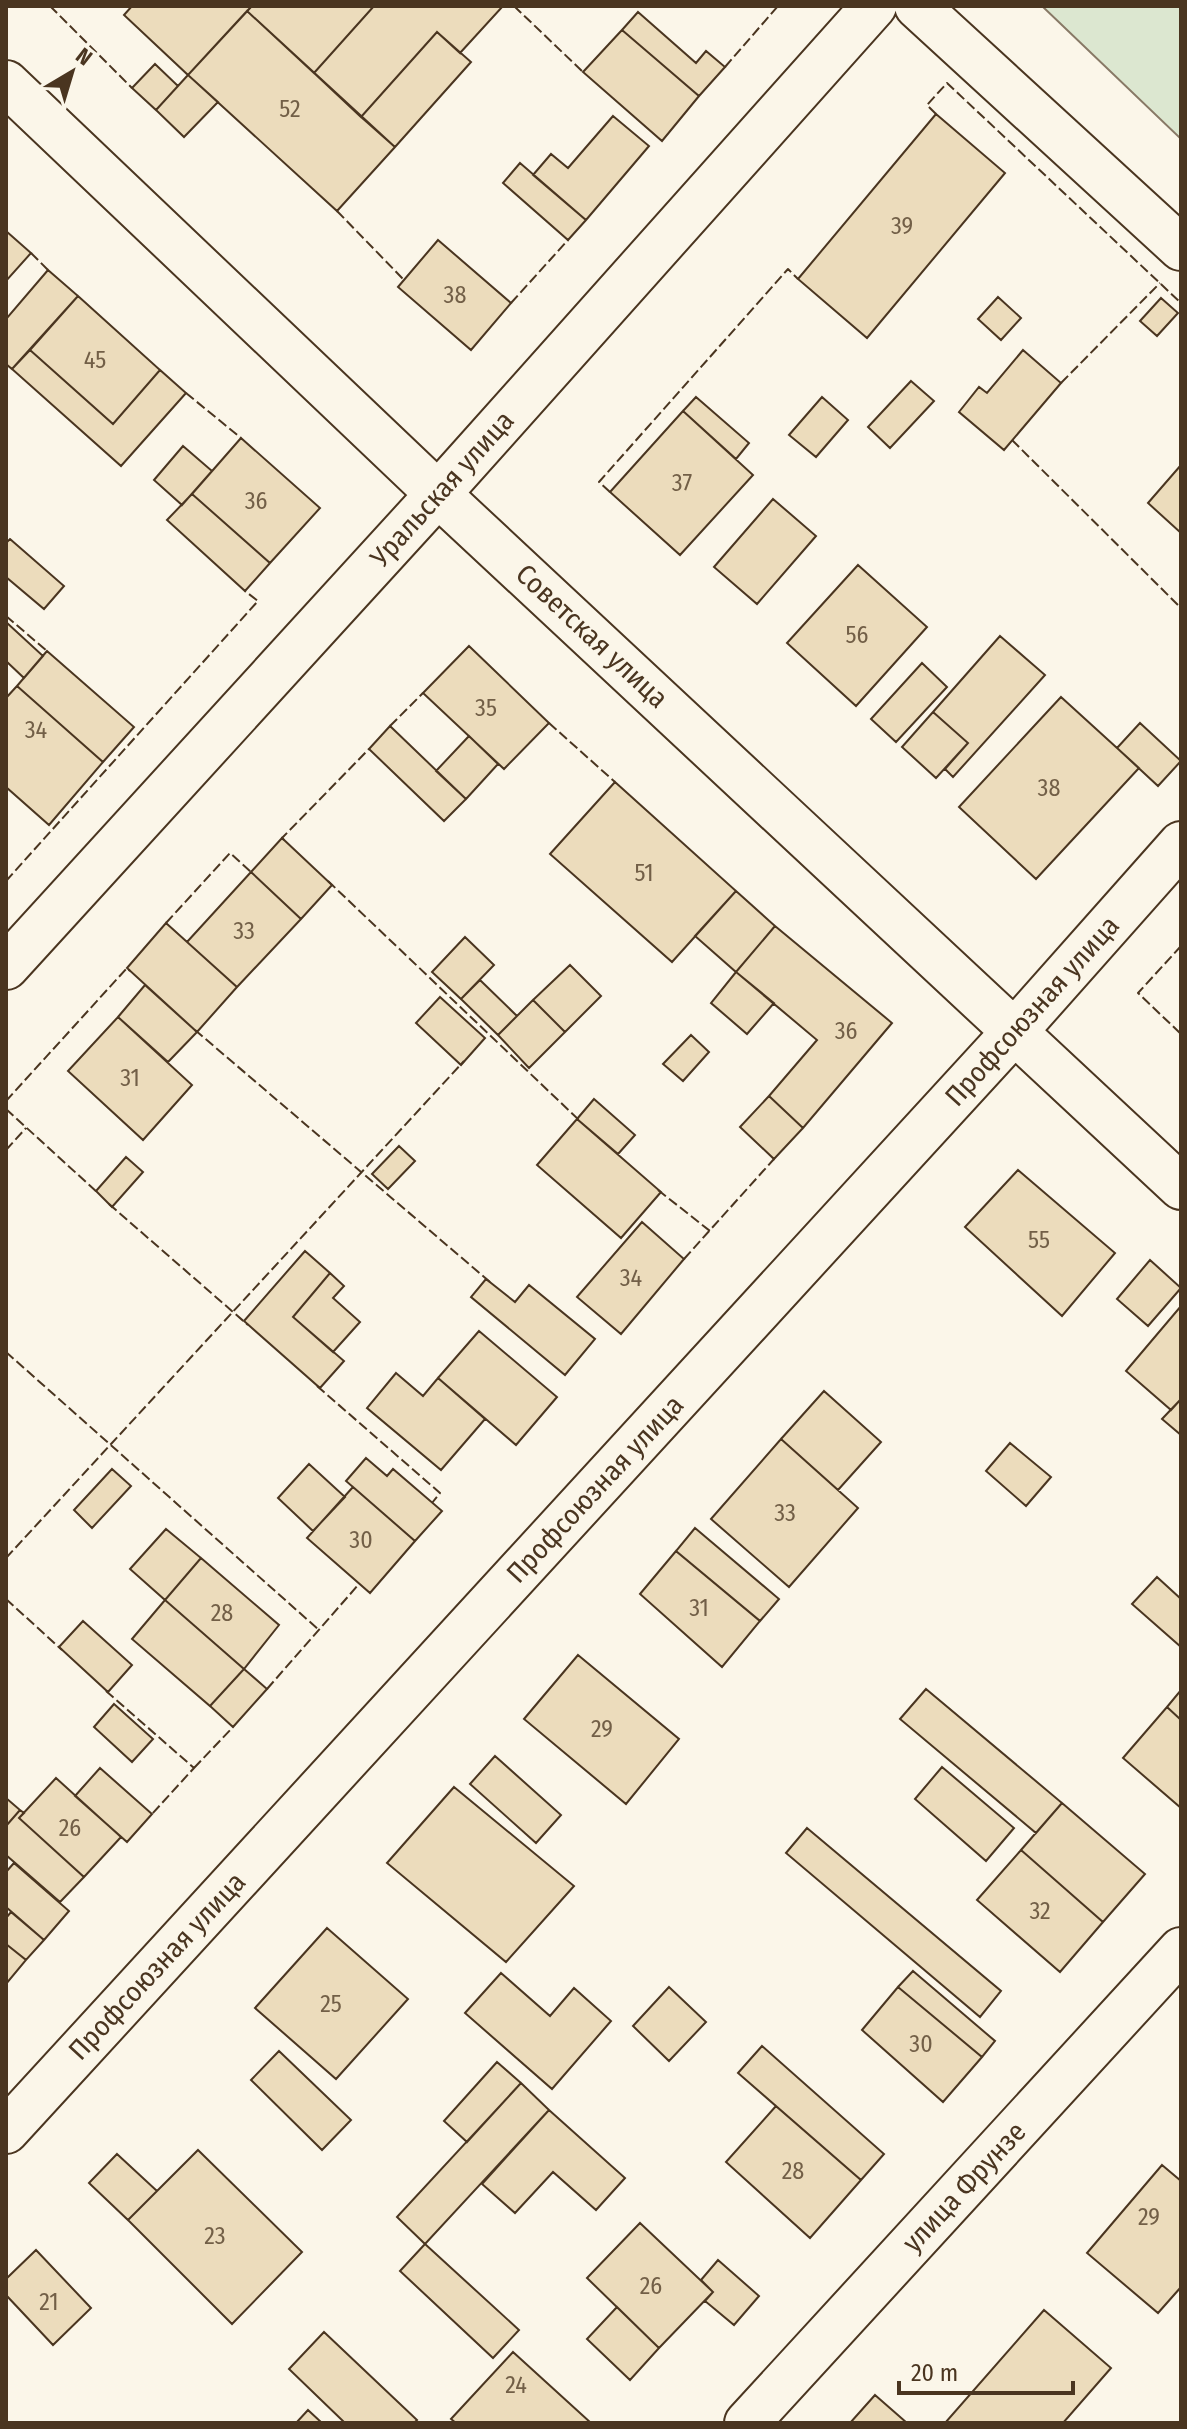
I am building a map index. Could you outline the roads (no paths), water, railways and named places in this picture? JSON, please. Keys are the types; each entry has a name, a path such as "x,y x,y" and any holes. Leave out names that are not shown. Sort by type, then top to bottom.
{"street":[{"name":"Уральская улица","path":"6,967 438,494 874,6"},
{"path":"917,6 1181,248"},
{"name":"Советская улица","path":"6,83 438,494 1181,1187"},
{"name":"Профсоюзная улица","path":"6,2131 1016,1030 1181,844"},
{"name":"улица Фрунзе","path":"747,2423 1181,1950"}]}
